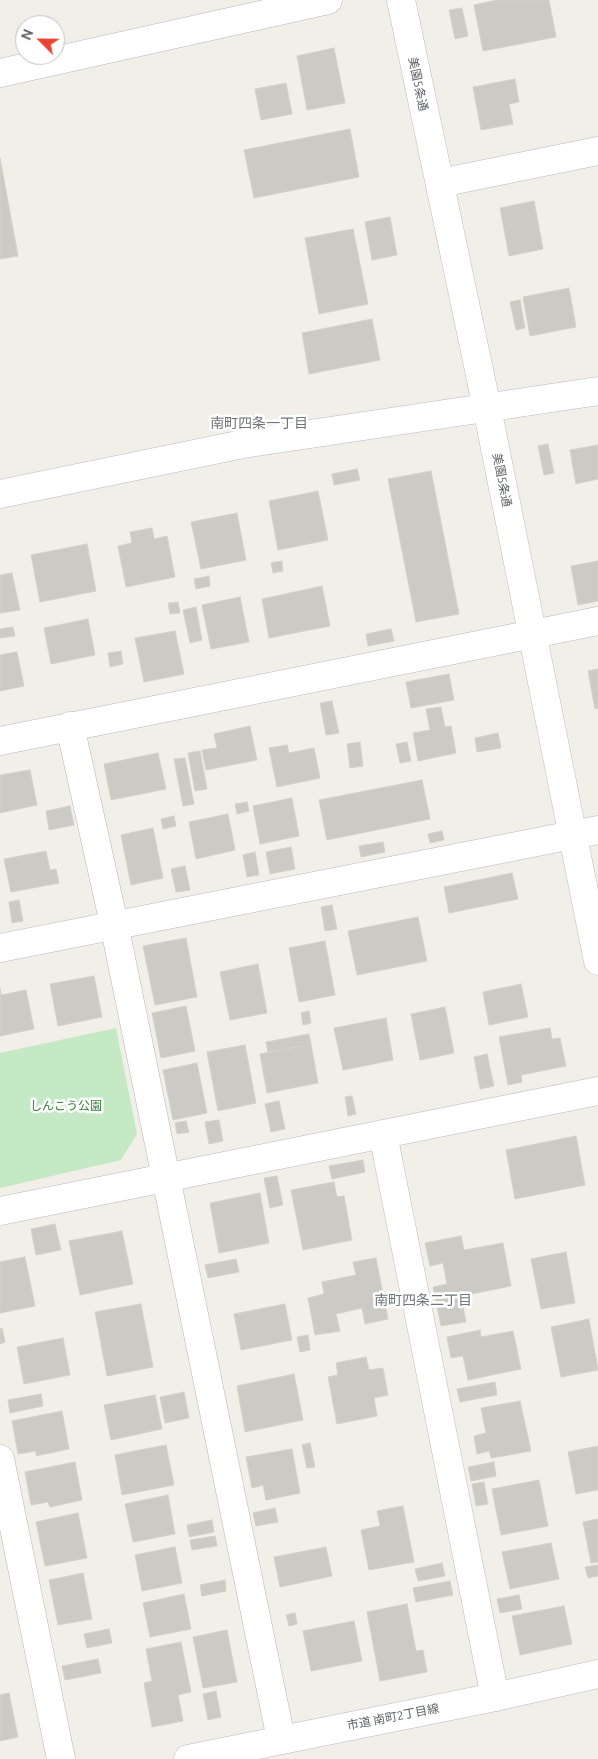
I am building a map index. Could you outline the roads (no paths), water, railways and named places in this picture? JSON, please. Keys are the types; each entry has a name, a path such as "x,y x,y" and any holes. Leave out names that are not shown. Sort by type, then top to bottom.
{"street":[{"path":"0,73 328,0"},
{"name":"美園5条通","path":"401,0 533,634 585,832 598,961"},
{"path":"440,183 598,150"},
{"path":"0,494 244,444 598,392"},
{"path":"0,741 598,621"},
{"path":"70,726 114,924 281,1739"},
{"path":"0,948 585,832"},
{"path":"0,1211 598,1091"},
{"path":"383,1134 495,1697"},
{"path":"0,1460 61,1759"},
{"name":"市道 南町2丁目線","path":"188,1759 495,1697 598,1674"}],"district":[{"name":"南町四条一丁目","path":"259,423"},
{"name":"南町四条二丁目","path":"423,1300"}],"park label":[{"name":"しんこう公園","path":"66,1106"}]}
